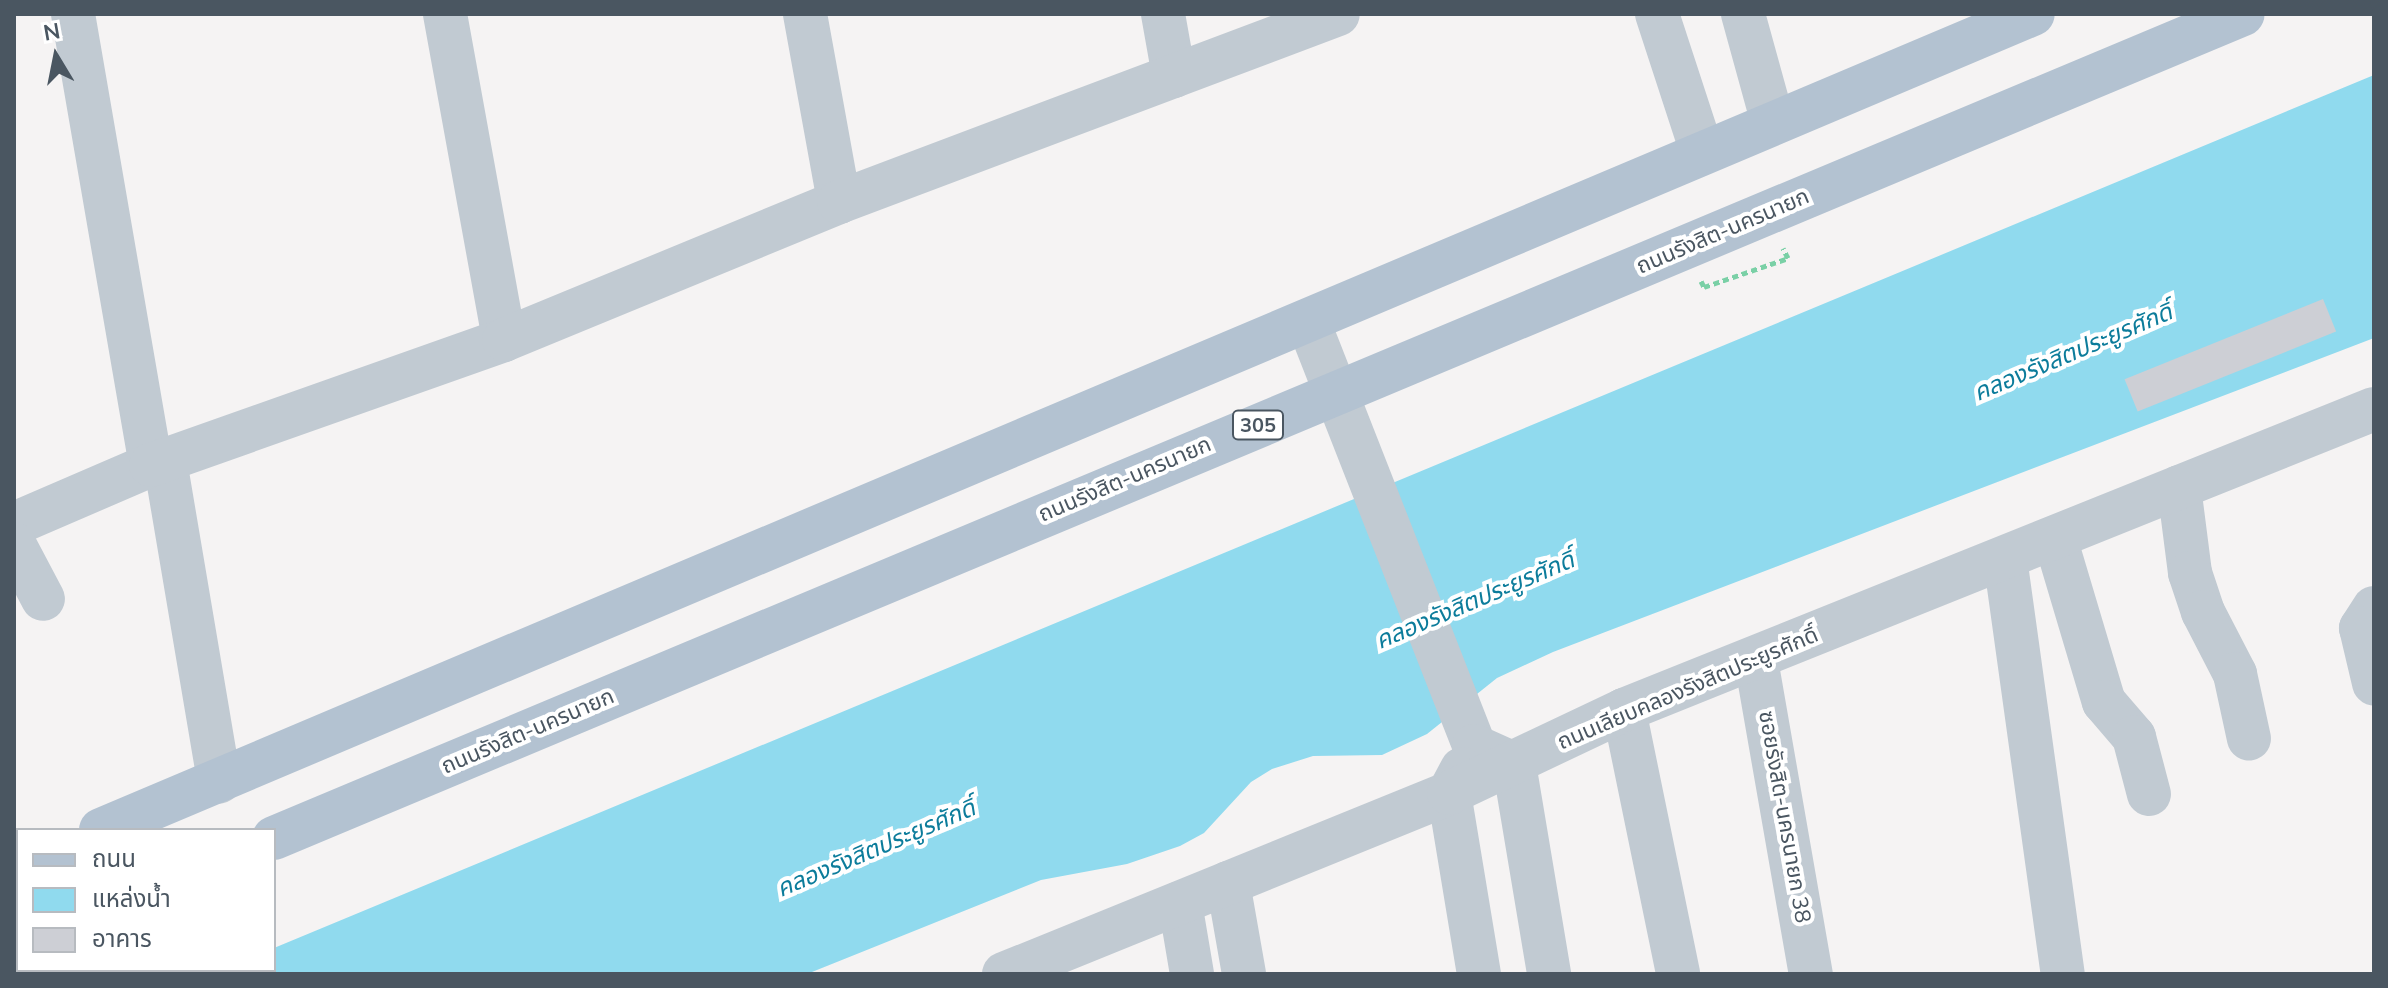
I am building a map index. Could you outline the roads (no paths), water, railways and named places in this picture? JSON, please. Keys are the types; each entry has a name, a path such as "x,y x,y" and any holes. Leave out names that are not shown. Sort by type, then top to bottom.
{"main road":[{"path":"106,828 989,454 1309,324 1702,152 2033,14"},
{"name":"ถนนรังสิต-นครนายก","path":"276,837 2243,14"}],"street":[{"path":"73,14 219,781"},
{"path":"445,14 504,340"},
{"path":"805,14 839,202"},
{"path":"1163,14 1174,76"},
{"path":"14,524 158,463 504,340 839,202 1338,14"},
{"path":"1657,14 1702,152"},
{"path":"1743,14 1773,123"},
{"path":"1309,324 1468,728 1514,764 1548,968 1480,974 1449,793 1468,728"},
{"name":"ถนนเลียบคลองรังสิตประยูรศักดิ์","path":"1004,974 1449,793 1624,710 1756,660 2374,409"},
{"path":"2179,487 2190,573 2235,674 2249,739"},
{"path":"2055,538 2104,702 2134,737 2149,794"},
{"path":"14,544 43,599"},
{"path":"2005,558 2063,974"},
{"path":"2374,608 2361,628 2374,683"},
{"name":"ซอยรังสิต-นครนายก 38","path":"1756,660 1811,974"},
{"path":"1624,710 1678,974"},
{"path":"1228,883 1244,974"},
{"path":"1180,903 1192,974"}],"water":[{"name":"คลองรังสิตประยูรศักดิ์","path":"2374,75 2374,338 1553,652 1497,678 1427,734 1382,755 1313,756 1272,769 1251,782 1204,833 1180,846 1127,864 1041,880 807,974 210,974 276,972 276,947"}]}
